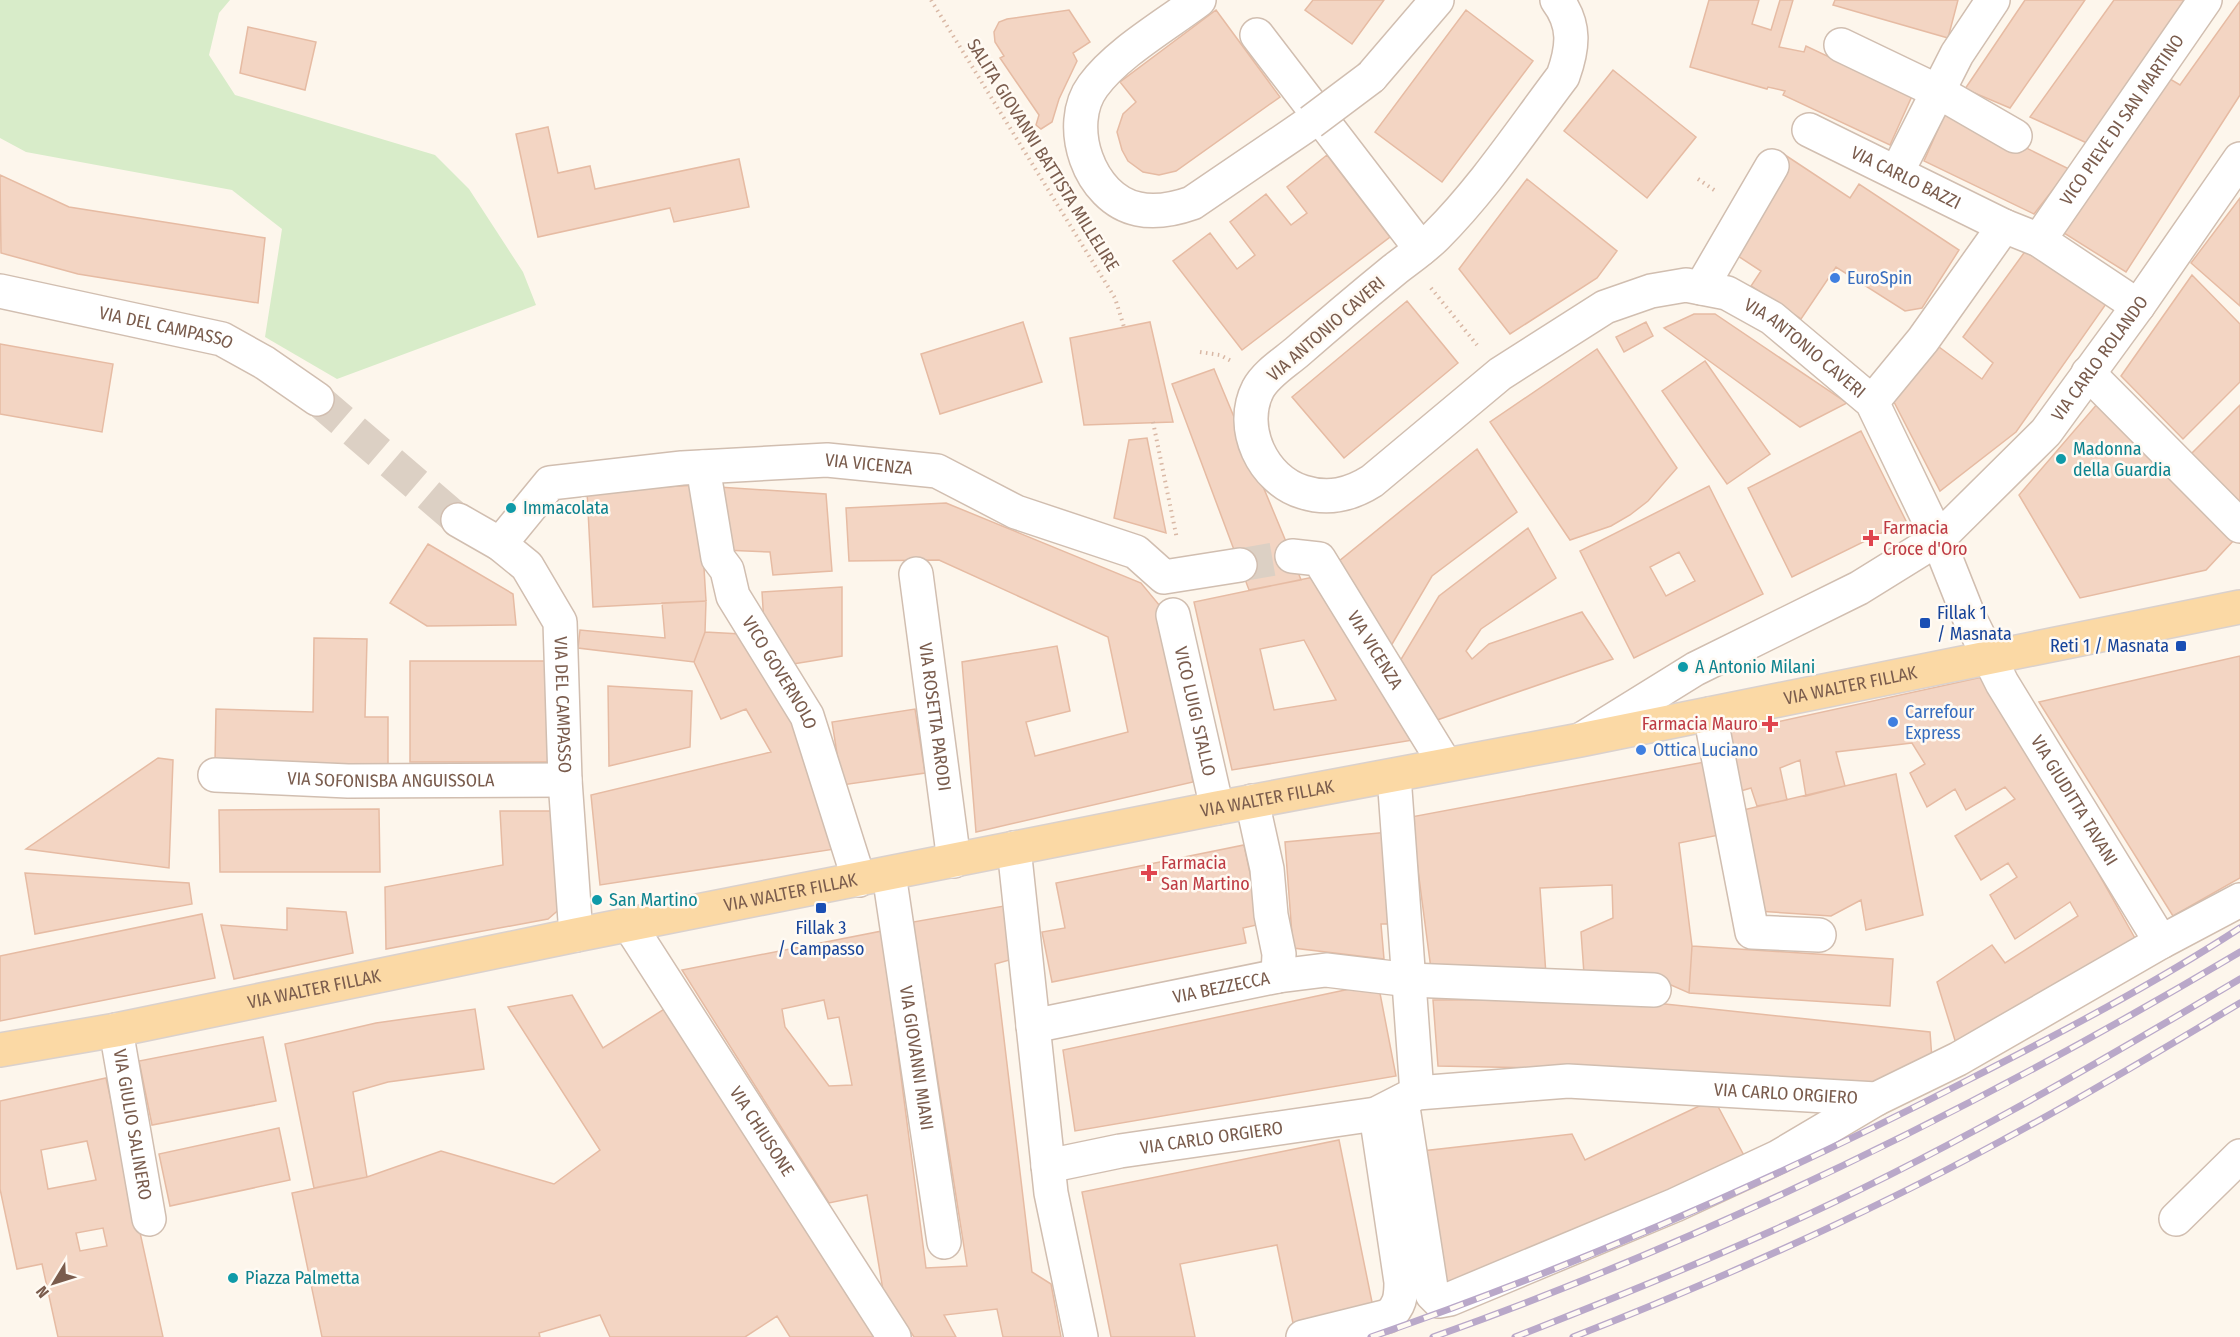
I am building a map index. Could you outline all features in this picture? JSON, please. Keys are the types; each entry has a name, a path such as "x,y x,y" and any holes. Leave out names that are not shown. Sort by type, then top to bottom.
{"main road":[{"name":"VIA WALTER FILLAK","path":"0,1050 116,1030 1217,807 1580,740 2240,608"}],"street":[{"path":"1199,0 1119,60 1093,86 1086,99 1082,114 1081,142 1087,165 1119,200 1137,209 1177,208 1191,203 1311,122 1371,77 1437,0"},
{"name":"VIA ANTONIO CAVERI","path":"1557,0 1567,13 1572,34 1571,52 1563,76 1465,205 1415,254 1319,332 1259,387 1252,403 1249,423 1254,443 1266,463 1281,479 1297,490 1313,495 1334,496 1354,492 1372,481 1500,374 1605,307 1651,291 1686,285 1727,293 1772,318 1872,402 1938,539 1970,616 1991,657"},
{"path":"1897,172 1957,54 1993,0"},
{"name":"VICO PIEVE DI SAN MARTINO","path":"2039,240 2205,0"},
{"path":"1257,35 1415,254"},
{"path":"1841,45 1937,91 2015,136"},
{"name":"VIA CARLO BAZZI","path":"1809,130 2004,226 2039,240 2138,306"},
{"name":"VIA CARLO ROLANDO","path":"1938,539 2046,432 2138,306 2240,159"},
{"path":"1701,288 1772,166"},
{"name":"VIA ANTONIO CAVERI","path":"1872,402 1923,339 2004,226"},
{"name":"VIA DEL CAMPASSO","path":"0,291 222,339 265,363 317,399"},
{"path":"2088,373 2240,526"},
{"name":"VIA VICENZA","path":"500,544 550,483 703,467 827,460 937,471 1016,512 1136,552 1164,578 1240,565"},
{"name":"VICO GOVERNOLO","path":"703,467 718,558 727,570 733,596 807,716 874,877"},
{"name":"VIA DEL CAMPASSO","path":"458,520 500,544 527,566 560,622 566,780 576,935"},
{"name":"VIA WALTER FILLAK","path":"1580,740 1695,669 1859,588 1938,539"},
{"name":"VIA VICENZA","path":"1292,556 1319,560 1445,764"},
{"name":"VIA ROSETTA PARODI","path":"916,574 954,861"},
{"name":"VICO LUIGI STALLO","path":"1173,615 1217,807"},
{"name":"VIA GIUDITTA TAVANI","path":"1991,657 2002,683 2161,942"},
{"path":"1710,714 1752,932 1819,935"},
{"name":"VIA SOFONISBA ANGUISSOLA","path":"215,775 348,781 566,780"},
{"path":"1304,1337 1388,1316 1396,1310 1401,1297 1398,1103 1410,980 1394,776"},
{"path":"1252,801 1267,868 1271,915 1279,954 1278,976"},
{"path":"1014,848 1051,1193 1081,1337"},
{"name":"VIA GIOVANNI MIANI","path":"874,877 944,1242"},
{"name":"VIA CARLO ORGIERO","path":"1048,1166 1120,1151 1398,1103 1568,1081 1876,1099 1958,1059 2161,942 2240,900"},
{"name":"VIA CHIUSONE","path":"630,926 894,1337"},
{"name":"VIA BEZZECCA","path":"1033,1026 1278,976 1326,970 1410,980 1654,990"},
{"name":"VIA GIULIO SALINERO","path":"116,1030 149,1219"},
{"path":"1398,1103 1432,1294 1439,1301 1450,1299 1675,1205 1778,1157 1876,1099"},
{"path":"2176,1219 2240,1156"}],"path":[{"name":"SALITA GIOVANNI BATTISTA MILLELIRE","path":"931,0 1115,298 1124,327"},
{"path":"1415,254 1500,374"},
{"path":"1153,422 1185,574"}],"green space":[{"path":"0,0 230,0 219,13 209,55 235,95 435,155 469,189 523,272 536,305 337,379 265,337 282,229 232,190 26,152 0,138"}],"building":[{"path":"1313,0 1384,0 1352,44 1305,10"},
{"path":"1709,0 1759,0 1752,24 1771,30 1780,0 1793,0 1779,47 1804,52 1806,46 1912,96 1890,145 1783,95 1785,91 1768,87 1767,89 1690,67"},
{"path":"1835,0 1958,0 1948,38 1833,5"},
{"path":"2025,0 2085,0 2010,108 1965,89"},
{"path":"2114,0 2190,0 2089,144 2030,117"},
{"path":"2240,1 2240,95 2126,272 2056,228 2160,73 2180,85"},
{"path":"1069,10 1090,42 1073,53 1077,61 1059,99 1052,122 1041,129 1036,125 1039,115 1000,58 1004,56 995,42 994,32 999,22 1007,19"},
{"path":"1216,10 1280,97 1176,171 1159,175 1143,172 1128,161 1117,132 1123,114 1136,102 1120,82"},
{"path":"1466,10 1533,61 1442,182 1375,132"},
{"path":"248,27 316,42 305,90 240,73"},
{"path":"1613,70 1696,137 1647,198 1564,131"},
{"path":"1947,109 2069,169 2034,214 1924,161"},
{"path":"548,127 558,173 590,166 595,189 739,159 749,207 674,222 670,208 538,237 516,134"},
{"path":"1779,151 1850,198 1859,184 1959,250 1922,308 1905,311 1836,267 1801,319 1751,286 1761,271 1718,243"},
{"path":"1327,155 1390,237 1242,350 1173,261 1210,233 1237,269 1255,255 1230,222 1266,194 1291,225 1307,213 1287,187"},
{"path":"0,175 69,207 265,238 258,303 78,274 1,253"},
{"path":"1527,179 1617,251 1597,278 1510,334 1459,269"},
{"path":"2240,198 2240,306 2191,263"},
{"path":"2029,246 2106,304 2016,432 1940,491 1893,400 1935,344 1982,379 1993,363 1963,337"},
{"path":"2192,275 2240,324 2240,382 2183,439 2121,376"},
{"path":"1407,301 1458,363 1344,458 1292,397"},
{"path":"1694,314 1715,314 1847,403 1800,427 1664,328"},
{"path":"1023,322 1042,382 940,414 921,354"},
{"path":"1150,322 1173,422 1084,425 1070,338"},
{"path":"1646,322 1653,336 1624,352 1616,337"},
{"path":"0,344 113,364 102,432 0,414"},
{"path":"1597,349 1677,468 1648,501 1630,515 1611,526 1570,540 1490,422"},
{"path":"1705,361 1770,454 1727,484 1662,391"},
{"path":"1214,369 1301,580 1249,590 1172,384"},
{"path":"2098,403 2235,539 2206,570 2080,598 2019,495"},
{"path":"2240,405 2240,502 2191,454"},
{"path":"1861,431 1906,521 1792,577 1748,488"},
{"path":"1147,438 1166,533 1114,518 1129,440"},
{"path":"1477,449 1517,512 1432,576 1388,651 1333,566"},
{"path":"699,485 706,601 593,607 587,491"},
{"path":"1709,486 1763,594 1634,658 1580,551","holes":["1679,552 1695,581 1666,596 1650,567"]},
{"path":"718,487 826,494 832,571 773,575 770,552 724,550"},
{"path":"946,503 1141,583 1160,606 1193,782 976,832 962,662 1057,646 1070,711 1026,722 1035,756 1128,732 1108,637 939,560 849,561 846,508"},
{"path":"1528,528 1556,578 1481,629 1466,651 1472,659 1489,644 1582,612 1613,659 1437,720 1400,661 1439,596"},
{"path":"428,544 513,594 516,625 427,626 390,603"},
{"path":"1323,575 1419,739 1232,770 1194,602","holes":["1304,640 1336,700 1274,710 1260,649"]},
{"path":"842,587 842,656 787,665 765,640 762,592"},
{"path":"706,601 705,632 694,662 578,648 580,630 665,638 662,603"},
{"path":"705,632 741,634 814,747 835,849 600,885 591,795 771,752 746,709 721,719 694,662"},
{"path":"314,638 367,639 365,717 388,717 388,766 215,762 216,709 313,712"},
{"path":"2240,656 2240,878 2173,916 2039,702"},
{"path":"410,661 553,661 554,762 410,762"},
{"path":"1987,676 2136,940 1958,1050 1937,982 1992,945 2005,963 2078,916 2070,902 2015,939 1990,895 2017,877 2008,863 1981,880 1955,836 2015,799 2005,787 1966,810 1955,789 1927,807 1910,773 1925,764 1912,743 1836,752 1845,786 1806,796 1800,760 1780,768 1787,800 1757,806 1751,788 1734,793 1722,734"},
{"path":"608,686 692,691 690,747 609,766"},
{"path":"915,709 925,773 842,785 832,722"},
{"path":"158,758 173,760 169,868 26,849"},
{"path":"1710,761 1724,834 1679,843 1692,946 1689,993 1662,981 1584,974 1581,932 1613,918 1612,885 1540,888 1546,975 1431,969 1411,817"},
{"path":"1896,774 1923,915 1866,930 1861,900 1831,916 1757,911 1739,811"},
{"path":"379,809 380,872 220,872 219,810"},
{"path":"500,811 558,811 562,907 548,919 386,949 385,887 503,865"},
{"path":"1389,832 1400,924 1381,924 1384,959 1293,948 1285,842"},
{"path":"1244,845 1261,924 1243,928 1246,943 1052,982 1042,932 1065,928 1056,883"},
{"path":"25,873 189,883 192,904 35,934"},
{"path":"1004,906 1013,959 995,964 1032,1272 1051,1284 1061,1337 1003,1337 997,1309 944,1315 956,1337 914,1337 883,1290 867,1195 829,1203 682,970 882,931 926,1268 967,1266 913,922","holes":["824,1000 828,1019 839,1017 852,1085 829,1086 785,1027 782,1009"]},
{"path":"287,908 346,912 353,953 234,979 221,925 287,930"},
{"path":"202,914 215,978 0,1021 0,956"},
{"path":"1692,946 1893,959 1890,1006 1689,993"},
{"path":"1378,983 1396,1076 1075,1131 1063,1050"},
{"path":"572,995 603,1048 669,1006 881,1337 790,1337 777,1316 745,1337 610,1337 600,1315 539,1333 540,1337 322,1337 292,1193 367,1177 441,1151 554,1184 600,1150 508,1007"},
{"path":"1618,999 1930,1032 1932,1059 1878,1090 1629,1070 1438,1066 1433,1000"},
{"path":"475,1009 484,1069 388,1082 353,1092 367,1177 314,1188 285,1044 376,1023"},
{"path":"263,1037 276,1101 152,1125 139,1061"},
{"path":"106,1078 163,1337 58,1337 42,1264 17,1269 0,1189 0,1101","holes":["87,1141 96,1180 48,1189 41,1150","103,1228 107,1246 80,1251 76,1233"]},
{"path":"1714,1099 1749,1165 1444,1295 1422,1151 1572,1134 1585,1160"},
{"path":"279,1128 290,1180 170,1206 159,1154"},
{"path":"1339,1140 1373,1307 1293,1323 1277,1245 1180,1264 1195,1337 1111,1337 1082,1192"}],"tunnel":[{"path":"317,399 458,520"},
{"path":"1240,565 1292,556"}],"railway":[{"path":"1371,1337 1600,1251 1824,1152 2073,1025 2174,969 2240,928"},
{"path":"1433,1337 1642,1256 1846,1164 2046,1062 2240,952"},
{"path":"1515,1337 1742,1244 1893,1173 2068,1079 2240,979"},
{"path":"1573,1337 1790,1246 1949,1169 2121,1074 2240,1003"}],"place":[{"name":"EuroSpin","path":"1835,278"},
{"name":"Madonna della Guardia","path":"2061,459"},
{"name":"Immacolata","path":"511,508"},
{"name":"Farmacia Croce d'Oro","path":"1871,538"},
{"name":"Fillak 1 / Masnata","path":"1925,623"},
{"name":"Reti 1 / Masnata","path":"2181,646"},
{"name":"A Antonio Milani","path":"1683,667"},
{"name":"Carrefour Express","path":"1893,722"},
{"name":"Farmacia Mauro","path":"1770,724"},
{"name":"Ottica Luciano","path":"1641,750"},
{"name":"Farmacia San Martino","path":"1149,873"},
{"name":"San Martino","path":"597,900"},
{"name":"Fillak 3 / Campasso","path":"821,908"},
{"name":"Piazza Palmetta","path":"233,1278"}]}
